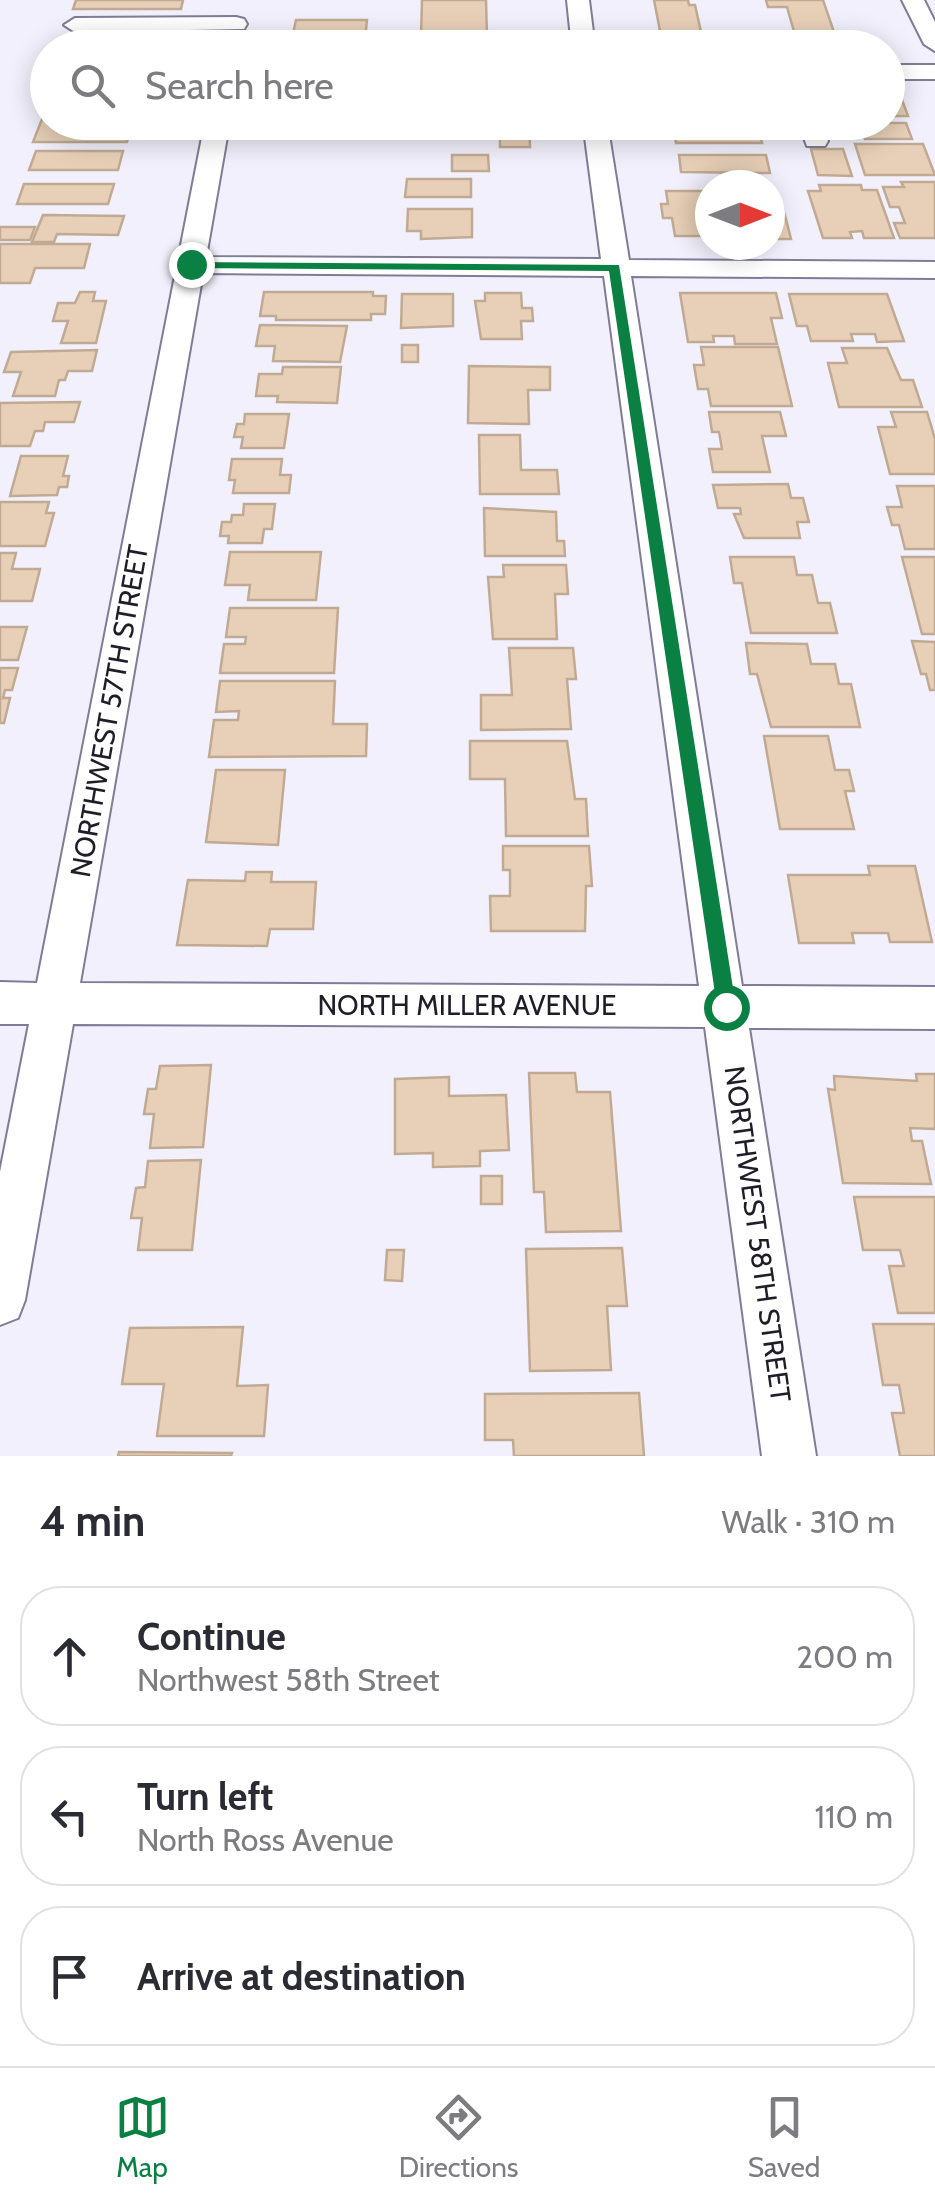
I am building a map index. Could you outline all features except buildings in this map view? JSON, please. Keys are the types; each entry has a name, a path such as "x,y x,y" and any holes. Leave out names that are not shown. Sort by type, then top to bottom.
{"street":[{"path":"234,30 240,0"},
{"path":"578,0 582,30"},
{"path":"913,0 935,44"},
{"path":"75,25 147,30"},
{"path":"905,72 935,72"},
{"name":"NORTHWEST 57TH STREET","path":"0,1300 214,140"},
{"name":"NORTHWEST 58TH STREET","path":"597,140 789,1456"},
{"path":"191,264 935,271"},
{"name":"NORTH MILLER AVENUE","path":"0,1002 935,1008"}],"route":[{"path":"191,264 615,268 726,1007"}]}
